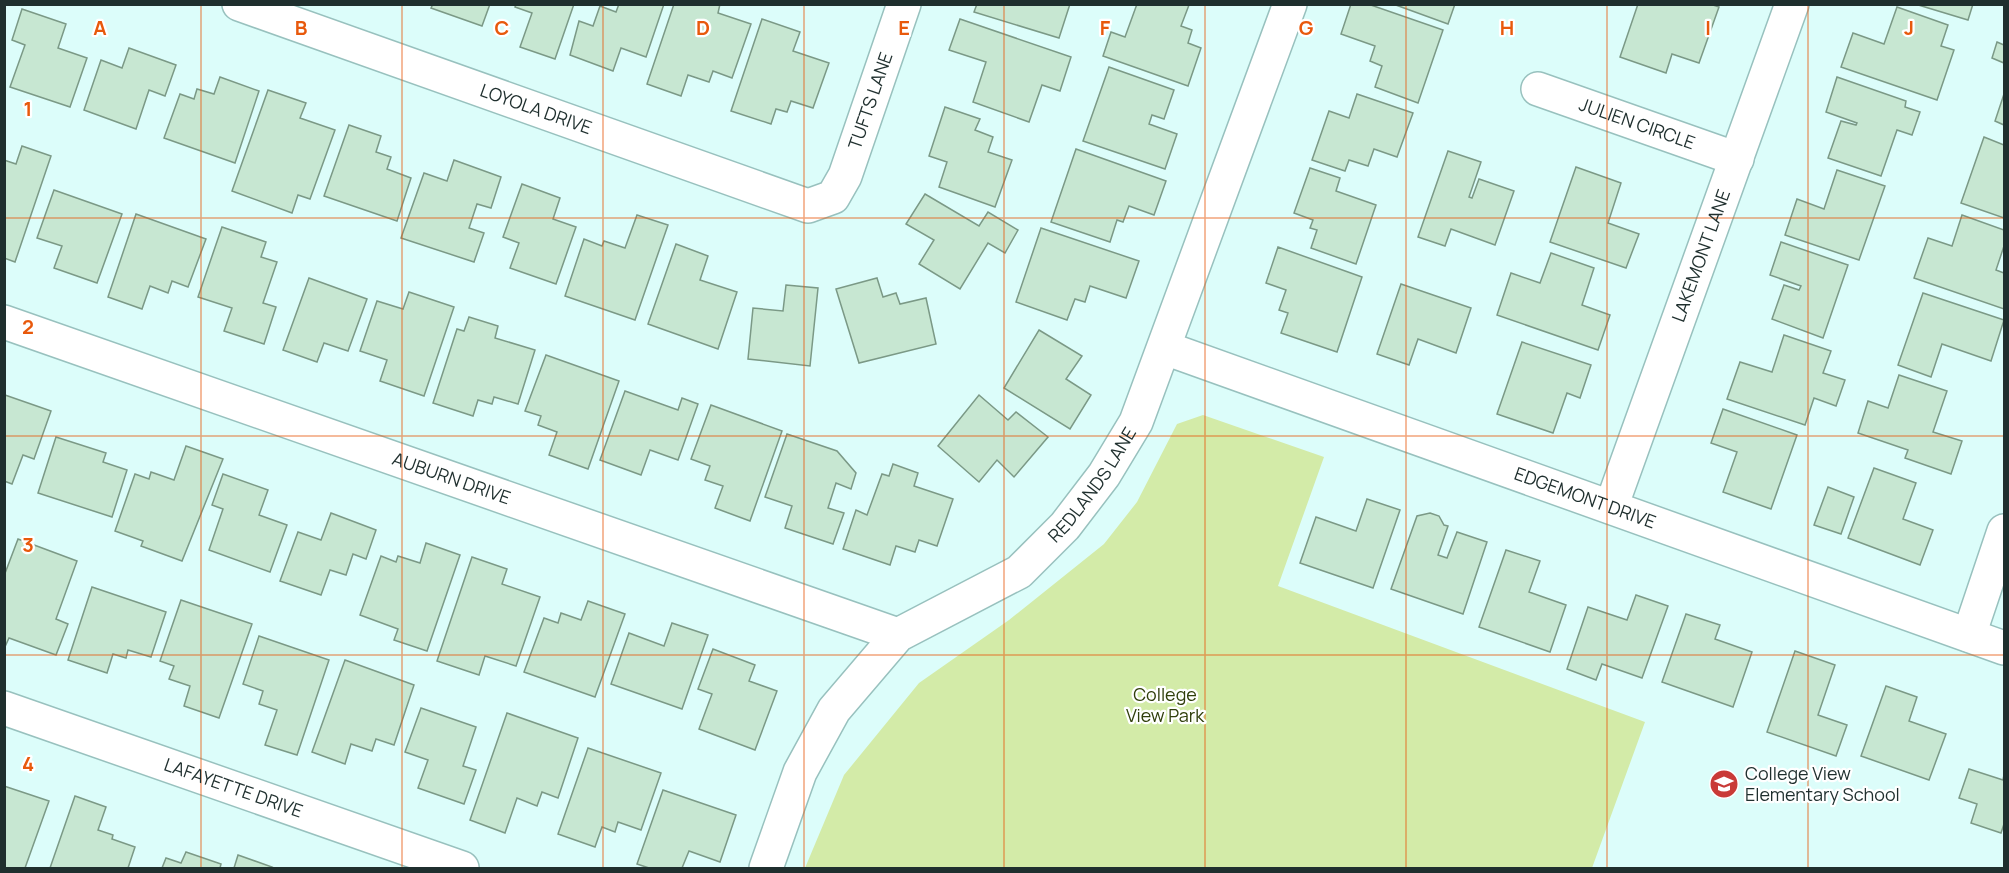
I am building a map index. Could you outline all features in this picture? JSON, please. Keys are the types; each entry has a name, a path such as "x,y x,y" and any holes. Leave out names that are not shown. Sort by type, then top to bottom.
{"street":[{"name":"LOYOLA DRIVE","path":"239,4 777,198 808,207 833,197"},
{"name":"TUFTS LANE","path":"833,197 845,176 904,4"},
{"name":"REDLANDS LANE","path":"766,868 800,772 834,710 898,635 1019,572 1065,526 1104,475 1136,422 1166,348 1290,4"},
{"name":"LAKEMONT LANE","path":"1611,507 1792,4"},
{"name":"JULIEN CIRCLE","path":"1538,89 1737,159"},
{"name":"AUBURN DRIVE","path":"4,322 898,635"},
{"name":"EDGEMONT DRIVE","path":"1166,348 2004,648"},
{"path":"1969,635 2004,531"},
{"name":"LAFAYETTE DRIVE","path":"4,708 462,868"}],"green space":[{"name":"College View Park","path":"1203,415 1324,457 1278,586 1645,722 1592,868 805,868 844,775 919,683 1009,620 1104,544 1137,502 1177,424"}],"building":[{"path":"433,4 490,4 482,26 431,8"},
{"path":"516,4 574,4 555,59 520,47 532,13 515,7"},
{"path":"619,4 664,4 646,57 621,48 613,71 570,55 579,21 593,26 600,6 616,12"},
{"path":"674,4 720,4 718,13 751,24 732,78 713,71 709,82 688,75 681,96 647,84"},
{"path":"977,4 1070,4 1059,38 974,12"},
{"path":"1137,4 1189,5 1181,26 1192,30 1188,43 1201,48 1188,86 1103,56 1111,32 1125,37"},
{"path":"1351,4 1368,4 1443,30 1418,103 1375,87 1382,66 1370,61 1375,46 1341,34"},
{"path":"1393,4 1455,4 1448,24"},
{"path":"1638,4 1710,4 1719,7 1699,63 1672,54 1666,73 1620,57"},
{"path":"1915,4 1973,4 1968,20"},
{"path":"1897,7 1948,25 1941,46 1954,50 1937,100 1841,67 1853,33 1884,44"},
{"path":"22,9 66,24 58,48 87,58 70,107 10,87 25,45 12,40"},
{"path":"762,19 800,32 793,51 829,63 813,108 791,101 787,112 776,109 771,124 731,111"},
{"path":"960,19 1071,57 1060,91 1042,85 1029,122 973,102 986,62 949,50"},
{"path":"1997,42 2004,45 2004,63 1992,58"},
{"path":"129,48 176,65 165,96 149,90 136,129 84,110 101,60 122,68"},
{"path":"1109,67 1174,90 1164,119 1152,115 1149,124 1177,134 1165,169 1083,141"},
{"path":"220,77 259,91 235,163 164,138 180,94 194,99 197,89 214,94"},
{"path":"1837,77 1906,101 1905,107 1920,112 1912,135 1897,130 1881,176 1828,158 1841,121 1856,125 1857,123 1826,112"},
{"path":"268,90 306,103 300,118 335,130 310,199 298,195 292,213 232,191"},
{"path":"1357,94 1413,113 1397,157 1374,149 1368,166 1349,160 1345,171 1312,160 1329,111 1349,118"},
{"path":"2004,94 2004,125 1995,121"},
{"path":"945,107 980,119 975,130 993,137 988,152 1012,160 995,207 939,187 947,162 929,156"},
{"path":"349,125 381,136 376,152 391,157 387,169 411,178 397,221 324,196"},
{"path":"1984,137 2004,145 2004,218 1961,203"},
{"path":"22,146 51,156 15,262 4,258 4,160 16,164"},
{"path":"1076,149 1166,181 1154,215 1129,206 1123,222 1117,220 1110,242 1051,222"},
{"path":"1448,151 1481,162 1469,197 1472,198 1479,179 1514,191 1495,245 1451,229 1445,246 1418,237"},
{"path":"454,160 501,177 491,208 477,204 469,228 484,233 474,262 401,238 424,173 447,181"},
{"path":"1576,167 1621,183 1608,223 1639,234 1626,268 1550,242"},
{"path":"1310,168 1340,178 1336,191 1376,205 1356,264 1311,248 1317,230 1310,228 1313,220 1294,213"},
{"path":"1837,170 1885,186 1859,260 1785,235 1797,199 1824,209"},
{"path":"522,184 560,198 553,219 576,227 556,284 510,268 519,243 503,237"},
{"path":"54,190 122,214 97,283 54,268 62,246 37,238"},
{"path":"925,194 979,226 988,212 1018,230 1005,253 988,243 960,289 919,264 934,240 906,224"},
{"path":"136,214 206,239 188,287 172,281 168,293 150,286 142,309 108,297"},
{"path":"637,215 668,225 635,320 565,296 584,239 602,246 604,241 625,248"},
{"path":"1962,215 2004,230 2004,246 1996,270 2004,273 2004,309 1914,278 1928,238 1952,246"},
{"path":"222,227 266,242 261,257 277,262 263,303 276,307 264,344 224,331 232,308 198,297"},
{"path":"1041,228 1139,261 1126,298 1090,286 1085,302 1075,299 1067,320 1016,302"},
{"path":"1781,242 1848,265 1823,338 1772,319 1784,285 1799,290 1801,286 1770,275"},
{"path":"676,244 708,256 700,280 737,292 718,349 648,324"},
{"path":"1278,247 1362,277 1337,352 1281,333 1288,313 1279,310 1286,290 1266,283"},
{"path":"1551,253 1594,268 1582,305 1610,315 1598,350 1497,315 1511,273 1540,283"},
{"path":"309,278 367,299 348,351 324,343 317,362 283,350"},
{"path":"877,278 883,297 896,293 900,304 926,298 936,344 859,363 836,289"},
{"path":"1401,284 1471,308 1456,353 1418,339 1409,365 1377,354"},
{"path":"786,285 818,288 810,366 748,359 753,308 783,311"},
{"path":"409,292 454,307 424,396 380,381 387,360 360,351 377,301 403,309"},
{"path":"1923,293 2004,320 1991,361 1942,344 1931,377 1898,365"},
{"path":"469,317 498,326 495,338 535,350 518,404 494,397 492,404 478,400 473,416 433,403 457,329 464,331"},
{"path":"1039,330 1082,356 1066,379 1091,395 1070,429 1004,388"},
{"path":"1784,335 1831,351 1823,373 1845,380 1836,406 1814,398 1805,425 1727,399 1740,362 1772,372"},
{"path":"1522,342 1591,365 1580,398 1567,393 1553,433 1497,414"},
{"path":"546,355 619,381 588,469 549,455 557,432 538,425 541,416 525,411"},
{"path":"1899,375 1947,391 1933,432 1962,441 1951,474 1905,458 1908,450 1858,433 1868,401 1888,408"},
{"path":"625,391 678,410 682,398 698,404 678,460 650,450 641,475 600,460"},
{"path":"5,395 51,411 34,459 23,455 12,484 4,481"},
{"path":"979,395 1008,420 1016,412 1048,437 1014,477 997,460 979,482 938,446"},
{"path":"711,405 782,431 750,521 715,508 723,486 705,480 710,466 691,459"},
{"path":"1723,409 1797,435 1771,509 1723,492 1737,452 1711,443"},
{"path":"787,434 837,451 856,473 851,489 836,483 828,508 844,513 833,544 785,528 792,506 765,497"},
{"path":"56,437 106,453 103,462 127,470 112,517 38,493"},
{"path":"186,446 223,459 182,561 141,546 143,541 115,531 135,474 149,479 151,472 174,480"},
{"path":"893,464 918,473 914,486 953,499 937,546 919,540 915,552 896,546 890,565 843,549 856,510 867,515 882,474 889,476"},
{"path":"1874,468 1916,483 1903,519 1933,530 1920,565 1848,538"},
{"path":"223,474 268,490 259,515 287,525 270,572 209,550 223,509 212,505"},
{"path":"1828,487 1854,497 1841,534 1814,525"},
{"path":"1367,499 1400,510 1373,588 1300,563 1316,517 1356,531"},
{"path":"331,513 376,530 366,559 353,554 346,575 330,570 321,595 280,581 298,532 321,540"},
{"path":"1430,513 1439,516 1444,525 1448,526 1438,555 1447,558 1457,532 1487,542 1463,614 1391,589 1417,516"},
{"path":"18,539 77,561 56,619 68,624 56,655 9,638 4,649 4,576"},
{"path":"426,543 460,555 427,651 394,640 398,629 360,615 381,556 396,562 398,556 420,563"},
{"path":"1506,550 1540,561 1529,592 1566,605 1550,652 1479,627"},
{"path":"472,557 507,569 502,584 540,597 516,666 485,656 479,675 437,661"},
{"path":"92,587 166,612 151,657 128,650 126,658 113,654 107,673 68,660"},
{"path":"1636,595 1668,606 1642,678 1602,664 1596,680 1567,669 1588,607 1627,620"},
{"path":"181,600 252,624 219,718 184,706 190,686 169,679 174,666 160,661"},
{"path":"588,601 625,614 595,697 524,672 544,618 558,623 561,613 581,620"},
{"path":"1686,614 1720,625 1715,639 1752,652 1733,707 1662,682"},
{"path":"672,623 708,635 682,709 611,684 629,633 664,646"},
{"path":"259,636 329,660 297,755 265,745 277,710 259,704 263,691 243,684"},
{"path":"713,649 755,665 749,681 777,691 755,750 699,729 712,694 698,689"},
{"path":"1795,651 1835,665 1818,715 1847,725 1836,756 1767,732"},
{"path":"345,660 414,685 394,745 376,739 372,751 351,744 345,764 312,752"},
{"path":"1886,686 1917,697 1909,721 1946,734 1929,780 1861,756"},
{"path":"421,708 476,727 463,766 476,770 464,804 418,788 428,760 405,752"},
{"path":"507,713 578,738 558,798 542,792 537,806 517,798 505,833 470,820"},
{"path":"588,748 661,773 641,830 618,822 615,832 602,827 595,847 558,834"},
{"path":"1969,769 2003,780 2004,775 2004,824 2001,833 1971,823 1977,804 1959,798"},
{"path":"4,786 49,801 25,868 4,868"},
{"path":"663,790 736,815 720,862 689,851 682,868 649,868 637,864"},
{"path":"75,796 106,807 98,830 113,835 112,839 135,847 128,868 50,868"},
{"path":"186,852 221,864 220,868 162,868 166,858 181,863"},
{"path":"238,855 272,867 234,868"}],"place":[{"name":"College View Elementary School","path":"1724,784"}]}
